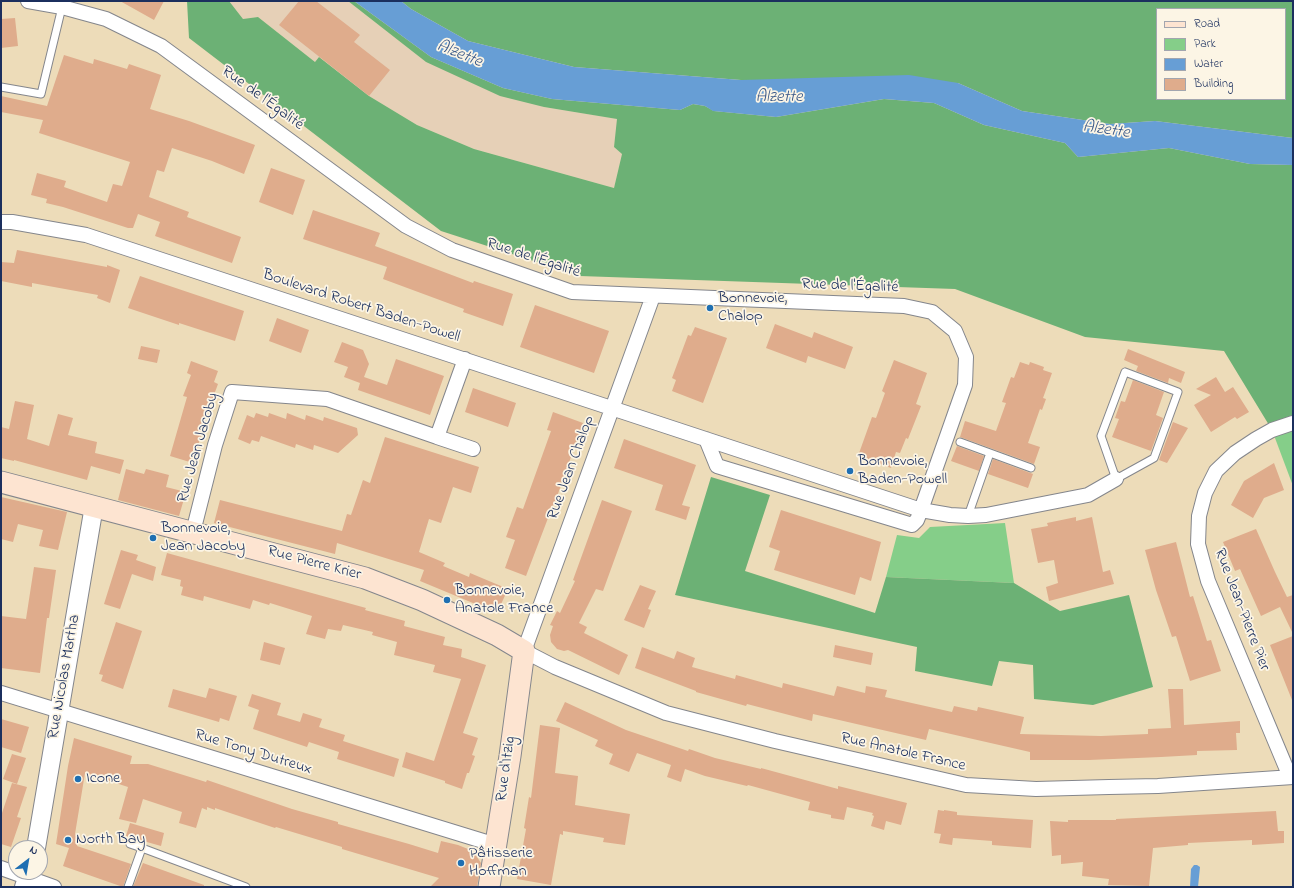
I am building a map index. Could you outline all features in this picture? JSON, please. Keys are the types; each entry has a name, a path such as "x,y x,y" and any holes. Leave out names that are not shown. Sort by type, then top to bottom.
{"main road":[{"name":"Rue Pierre Krier","path":"1,482 365,578 422,600 524,651"},
{"name":"Rue d'Itzig","path":"489,887 490,871 496,845 510,756 524,651"}],"street":[{"name":"Rue de l'Égalité","path":"28,1 62,7 106,19 161,46 406,226 452,250 572,292 904,306 932,312 955,331 966,357 965,386 922,510"},
{"name":"Boulevard Robert Baden-Powell","path":"1,222 12,222 86,235 922,510 950,515 986,515 1088,494 1116,479"},
{"name":"Rue Jean Chalop","path":"524,651 653,296"},
{"path":"437,437 465,360"},
{"name":"Rue Jean Jacoby","path":"193,532 214,445 232,392 327,399 472,448"},
{"name":"Rue Jean-Pierre Pier","path":"1291,777 1208,581 1198,544 1199,516 1205,493 1216,471 1235,453 1256,439 1272,430 1293,423"},
{"path":"706,439 717,466 912,525 917,520 922,510"},
{"name":"Rue Nicolas Martha","path":"37,840 94,506"},
{"name":"Rue Anatole France","path":"524,651 555,667 666,713 774,741 966,785 1036,789 1109,788 1291,777"},
{"name":"Rue Tony Dutreux","path":"1,693 496,845"},
{"path":"30,880 54,887"}],"lane":[{"path":"1,86 41,94 62,7"},
{"path":"1125,372 1178,392 1154,458 1116,479 1101,436 1125,372"},
{"path":"960,442 1031,468"},
{"path":"968,516 990,453"},
{"path":"130,844 246,887"},
{"path":"128,887 142,848"}],"shaded area":[{"path":"229,1 348,1 426,62 544,107 618,119 614,147 622,154 614,188 474,149 417,125 369,96 319,57 315,62 258,17 243,19"}],"green space":[{"path":"187,1 229,1 243,19 258,17 315,62 319,57 369,96 417,125 474,149 614,188 622,154 614,147 617,119 544,107 500,96 426,62 348,1 354,1 431,57 503,88 552,99 680,110 693,104 705,106 714,111 776,117 884,99 934,103 984,125 1065,143 1078,157 1169,148 1250,164 1293,165 1293,423 1272,430 1224,351 1085,337 955,289 580,276 441,231 189,38"},
{"path":"401,1 1293,1 1293,138 1155,121 1110,124 1022,111 958,83 741,80 574,67 468,41 411,9"},
{"path":"1293,423 1293,486 1272,430"},
{"path":"711,477 770,495 745,571 875,613 886,577 1014,583 1060,611 1129,595 1153,687 1093,705 1034,699 1033,665 999,661 992,686 915,671 917,647 675,595"},
{"path":"1005,523 1014,583 886,577 897,535 919,538 930,527"}],"water":[{"name":"Alzette","path":"354,1 401,1 411,9 468,41 574,67 741,80 909,75 958,83 1022,111 1110,124 1155,121 1293,138 1293,165 1250,164 1169,148 1078,157 1065,143 984,125 934,103 884,99 776,117 713,111 705,106 693,104 680,110 552,99 503,88 431,57"},
{"path":"1194,865 1200,867 1198,887 1190,887 1191,869"}],"building":[{"path":"120,1 164,1 154,20"},
{"path":"299,1 316,1 360,35 354,42 390,70 369,96 279,25"},
{"path":"15,18 18,46 1,48 1,19"},
{"path":"64,55 93,64 94,59 127,69 129,64 161,75 150,109 189,121 255,145 244,174 212,161 172,148 164,172 157,170 149,197 189,212 187,217 241,237 232,263 155,236 160,222 138,214 133,228 128,228 46,203 47,199 31,195 37,173 66,181 64,187 107,202 113,184 122,186 130,162 39,133 43,120 1,112 1,96 47,106"},
{"path":"271,168 305,180 293,215 259,202"},
{"path":"313,210 380,233 375,246 473,283 474,281 513,294 503,326 463,312 464,309 383,279 387,267 303,239"},
{"path":"17,250 107,267 107,265 120,270 110,303 97,298 98,295 32,283 32,287 1,281 1,262 14,263"},
{"path":"140,276 244,311 235,341 179,323 179,325 128,308"},
{"path":"535,305 609,331 594,373 520,347"},
{"path":"277,318 309,330 301,353 269,341"},
{"path":"775,324 812,338 814,332 853,347 845,369 808,356 806,363 766,348"},
{"path":"695,327 727,338 703,403 672,391 676,380 672,378 688,335 691,336"},
{"path":"342,342 363,350 369,364 364,377 387,385 396,359 444,376 430,415 358,390 360,383 344,377 348,367 334,362"},
{"path":"141,346 160,350 157,363 138,359"},
{"path":"1128,349 1185,372 1181,383 1169,378 1168,383 1136,371 1138,366 1124,360"},
{"path":"894,360 927,373 916,404 921,406 908,439 906,438 900,453 896,452 891,468 858,456 872,417 876,418 885,393 882,391"},
{"path":"191,361 218,371 214,382 218,384 208,411 193,463 170,456 187,397 183,396 191,375 187,373"},
{"path":"1020,362 1029,365 1030,362 1044,367 1043,370 1052,373 1043,398 1046,399 1042,410 1040,409 1028,443 1040,447 1034,464 960,437 965,421 996,431 1006,403 1002,402 1011,377 1014,378"},
{"path":"1216,377 1225,392 1233,387 1249,412 1237,419 1235,417 1211,432 1194,405 1211,395 1196,389"},
{"path":"1133,380 1164,392 1156,415 1163,418 1151,451 1112,437 1119,419 1115,418 1121,401 1125,402"},
{"path":"473,388 516,403 508,427 465,412"},
{"path":"15,401 34,405 27,439 49,446 58,414 73,418 68,435 97,442 95,453 124,460 120,474 91,466 87,480 14,460 1,458 1,427 9,429"},
{"path":"553,412 583,423 554,505 526,576 505,568 515,540 506,537 517,507 523,509 551,431 547,430"},
{"path":"256,413 268,417 269,413 286,419 287,413 305,420 306,415 323,421 324,417 357,428 358,435 338,453 314,445 313,450 296,444 295,448 261,436 259,442 252,440 250,444 238,439 247,415 254,418"},
{"path":"1173,422 1188,428 1167,463 1159,460"},
{"path":"385,437 479,467 471,493 453,487 441,523 429,519 419,552 445,563 443,566 469,577 470,573 508,589 497,613 420,581 424,570 337,543 335,554 214,523 220,500 342,531 347,514 351,515 363,480 370,483"},
{"path":"624,439 696,465 682,505 690,507 686,520 655,510 663,485 614,468"},
{"path":"957,446 984,456 979,471 951,461"},
{"path":"993,459 1033,474 1028,488 988,474"},
{"path":"1274,463 1284,490 1264,498 1253,518 1231,505 1244,481"},
{"path":"126,469 144,474 146,469 169,475 166,487 186,492 179,516 118,500"},
{"path":"1,497 67,512 58,550 39,546 43,530 18,524 13,542 1,539"},
{"path":"602,500 632,511 603,591 596,589 579,623 587,627 584,633 628,655 619,675 568,650 564,651 557,649 551,642 550,635 553,626 550,625 557,611 560,613 575,581 573,580"},
{"path":"781,510 881,542 871,581 860,577 855,595 774,570 780,551 769,547"},
{"path":"1076,517 1076,521 1092,517 1103,572 1110,570 1114,584 1049,601 1046,587 1058,583 1054,560 1038,563 1031,529 1048,526 1047,523"},
{"path":"1256,529 1287,597 1293,595 1293,634 1280,607 1261,616 1240,569 1235,571 1223,542"},
{"path":"1176,542 1190,597 1193,596 1207,641 1211,640 1221,671 1190,681 1176,636 1172,637 1156,590 1145,550"},
{"path":"121,550 138,555 136,560 156,567 153,581 132,574 120,609 104,604"},
{"path":"167,553 366,608 365,610 405,621 404,626 445,637 443,645 462,649 461,657 486,665 463,733 478,738 472,755 475,756 469,773 467,773 462,789 445,783 445,781 402,767 406,752 434,761 461,679 433,672 435,665 394,655 397,642 372,635 373,632 343,625 341,631 328,629 325,639 306,634 312,616 270,603 269,605 253,600 250,609 204,596 203,601 181,595 183,587 180,586 181,580 161,575"},
{"path":"34,567 56,570 49,618 47,618 40,673 1,668 1,616 26,619"},
{"path":"640,585 656,591 648,609 651,610 644,628 624,620"},
{"path":"116,622 142,631 123,689 101,681 103,675 99,674"},
{"path":"1293,636 1293,700 1292,700 1270,645"},
{"path":"264,642 285,648 280,665 260,660"},
{"path":"835,645 873,653 871,665 833,657"},
{"path":"642,647 674,659 677,651 695,658 692,667 735,679 736,675 782,688 783,683 834,696 837,686 865,693 866,686 887,690 885,697 952,712 954,706 977,711 978,707 1024,717 1020,734 1101,736 1148,734 1148,729 1171,728 1168,689 1183,689 1184,725 1240,721 1240,733 1236,733 1237,750 1197,751 1197,755 1161,757 1089,760 1030,760 1030,752 929,729 926,740 813,714 812,721 747,704 746,706 696,692 635,668"},
{"path":"209,688 237,696 229,721 220,718 219,722 168,707 173,689 206,698"},
{"path":"252,694 281,703 277,715 300,722 303,713 322,719 319,727 345,735 343,741 399,759 394,777 337,759 339,752 309,742 307,747 253,729 259,710 248,706"},
{"path":"565,702 626,730 688,751 689,749 715,758 761,768 838,789 838,786 907,803 901,825 886,821 884,830 871,826 874,816 872,815 873,813 847,807 844,820 831,818 831,815 808,810 810,802 748,785 705,776 685,769 681,782 667,777 671,765 637,753 629,772 609,764 613,754 595,746 598,740 556,721"},
{"path":"1,719 29,727 21,753 1,747"},
{"path":"540,725 560,728 555,773 578,776 575,805 630,814 625,845 603,842 604,838 563,831 563,835 560,834 551,885 517,879 526,829 524,828 529,797 531,798"},
{"path":"74,738 132,756 130,764 148,764 206,782 207,780 292,809 338,822 338,824 438,853 441,841 458,845 473,851 481,863 477,887 430,887 439,878 342,849 342,847 276,827 275,828 215,808 215,810 207,807 207,810 202,808 196,828 179,823 182,812 143,799 136,823 119,819 128,787 85,773 75,834 79,836 77,846 131,864 123,887 63,866 69,848 56,844 68,766"},
{"path":"12,754 26,758 17,784 3,779"},
{"path":"12,783 27,787 17,817 21,818 13,840 8,840 8,846 1,844 1,816"},
{"path":"938,810 957,812 957,815 1033,820 1031,848 992,845 992,841 953,838 952,845 939,843 941,834 934,833"},
{"path":"1276,811 1278,831 1284,831 1284,843 1252,845 1252,840 1188,843 1188,845 1153,848 1149,886 1108,885 1109,879 1082,876 1083,862 1061,864 1061,855 1052,856 1050,821 1068,822 1068,820 1116,820"},
{"path":"130,823 164,833 161,846 126,836"},
{"path":"143,863 204,885 204,887 133,887"}],"place":[{"name":"Bonnevoie, Chalop","path":"710,308"},
{"name":"Bonnevoie, Baden-Powell","path":"850,471"},
{"name":"Bonnevoie, Jean Jacoby","path":"153,538"},
{"name":"Bonnevoie, Anatole France","path":"447,600"},
{"name":"Icone","path":"78,779"},
{"name":"North Bay","path":"68,840"},
{"name":"Pâtisserie Hoffman","path":"461,863"}]}
